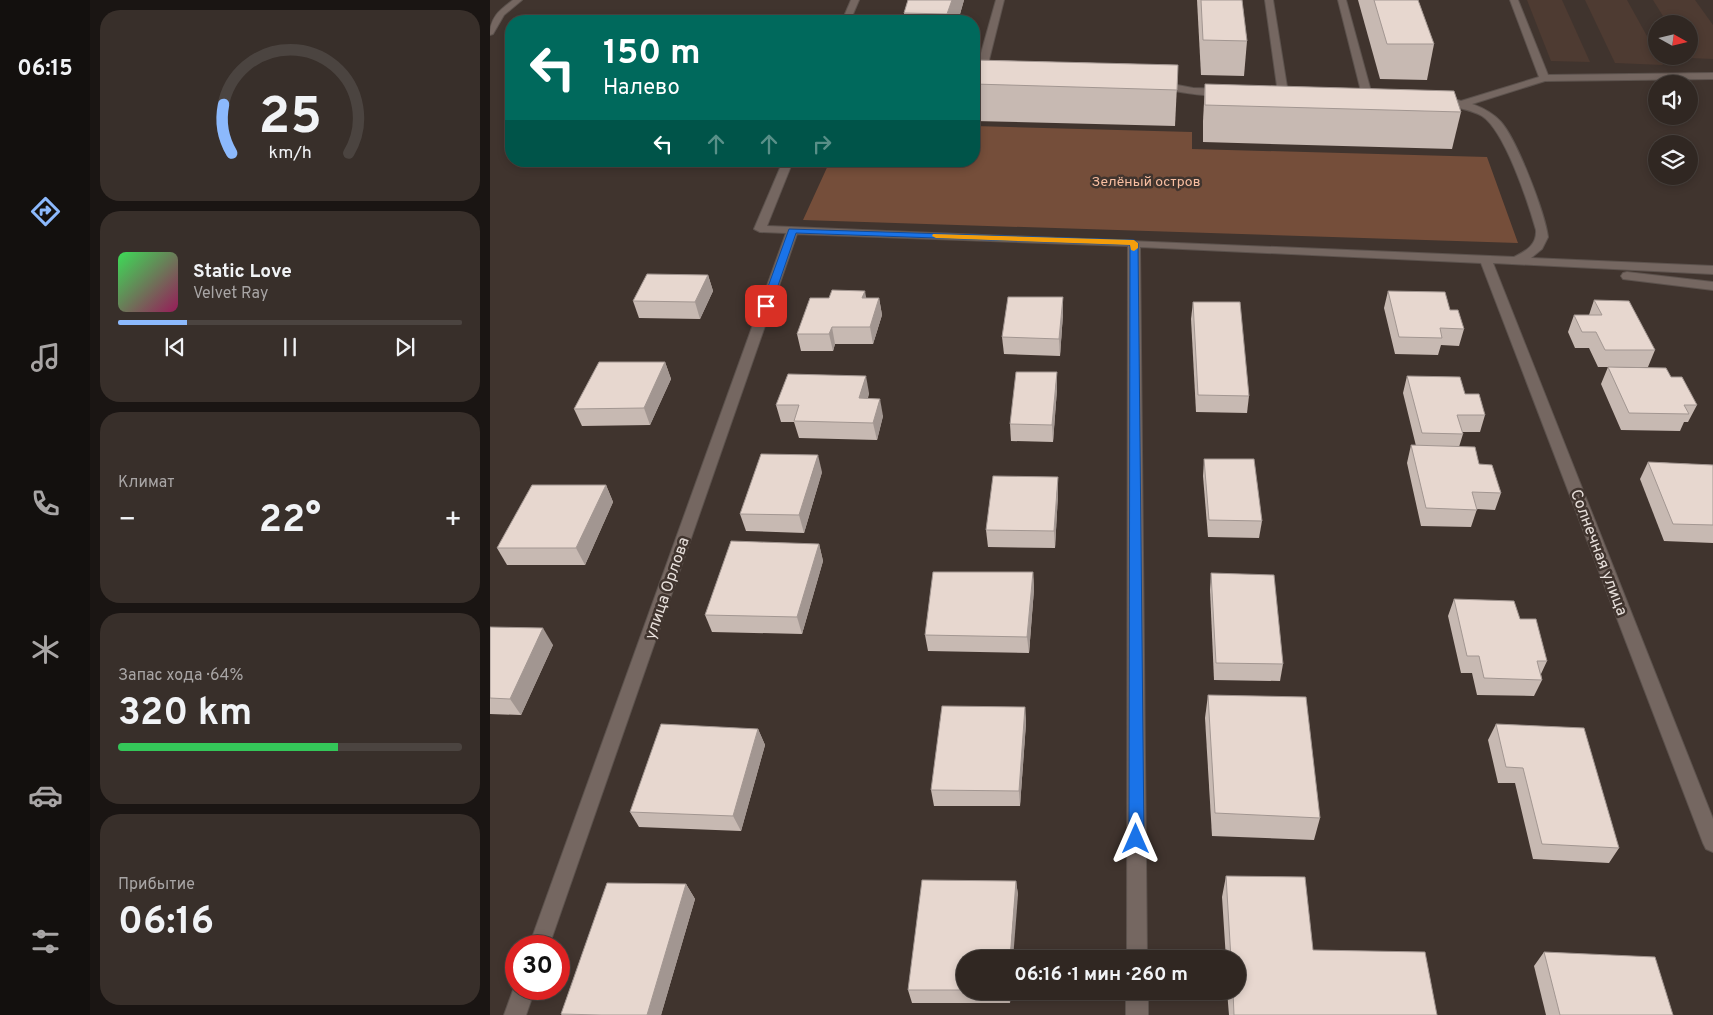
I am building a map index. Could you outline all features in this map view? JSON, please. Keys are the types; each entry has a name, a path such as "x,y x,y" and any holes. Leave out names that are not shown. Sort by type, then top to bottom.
{"street":[{"path":"490,32 500,14 518,0"},
{"path":"849,15 855,0"},
{"path":"983,64 1000,0"},
{"path":"1268,0 1283,93"},
{"path":"1342,0 1367,95"},
{"path":"1514,0 1544,78"},
{"path":"1462,104 1544,78 1713,76"},
{"path":"1144,82 1193,91 1236,92"},
{"path":"1425,96 1435,96 1482,112 1499,126 1537,213 1543,234 1535,251 1513,262"},
{"path":"786,167 760,229 1134,243 1713,270"},
{"name":"улица Орлова","path":"543,935 792,230"},
{"path":"1134,243 1137,950"},
{"name":"Солнечная улица","path":"1486,260 1713,843"},
{"path":"1513,262 1713,286"},
{"path":"515,1015 520,1000"},
{"path":"1137,1000 1137,1015"}],"shaded area":[{"path":"1527,0 1562,0 1590,62 1551,61"},
{"path":"1585,0 1627,0 1648,38 1648,64 1615,63"},
{"path":"1653,0 1695,0 1713,25 1713,59 1698,58 1698,15 1662,15"}],"green space":[{"name":"Зелёный остров","path":"980,126 1192,132 1192,149 1487,157 1518,243 803,220 827,167 980,167"}],"building":[{"path":"908,0 952,0 947,14 904,13"},
{"path":"1201,0 1242,0 1247,41 1203,40"},
{"path":"1374,0 1418,0 1434,44 1387,44"},
{"path":"980,60 1178,65 1177,90 980,84"},
{"path":"1205,84 1454,91 1461,112 1205,105"},
{"path":"647,274 708,275 695,302 633,301"},
{"path":"832,290 865,291 862,298 879,298 870,327 832,327 829,334 797,334 810,298 829,298"},
{"path":"1388,291 1445,292 1450,310 1458,310 1464,329 1440,328 1442,338 1399,337"},
{"path":"1008,297 1063,297 1059,339 1002,337"},
{"path":"1594,300 1629,301 1655,350 1605,350 1596,332 1582,332 1574,315 1602,315"},
{"path":"1193,302 1240,302 1249,396 1198,395"},
{"path":"599,362 665,362 644,408 574,409"},
{"path":"1608,367 1666,368 1671,377 1682,377 1697,405 1684,405 1689,414 1629,413"},
{"path":"1016,372 1057,372 1052,425 1010,424"},
{"path":"788,374 866,376 859,398 880,399 873,423 794,421 799,405 776,405"},
{"path":"1407,376 1460,377 1465,394 1479,394 1485,415 1457,415 1463,434 1422,433"},
{"path":"1411,445 1475,447 1479,464 1492,465 1501,493 1472,492 1477,510 1426,508"},
{"path":"761,454 818,455 799,515 740,514"},
{"path":"1204,459 1254,459 1262,521 1209,520"},
{"path":"1648,462 1713,465 1713,525 1673,524"},
{"path":"993,476 1058,477 1054,531 986,530"},
{"path":"532,485 606,485 576,548 497,548"},
{"path":"731,541 819,544 797,617 705,615"},
{"path":"933,572 1033,572 1027,637 925,635"},
{"path":"1211,573 1274,575 1283,664 1216,663"},
{"path":"1454,599 1514,601 1520,619 1536,619 1547,661 1537,661 1542,680 1484,678 1479,656 1467,656"},
{"path":"490,627 543,628 510,699 490,698"},
{"path":"1208,695 1306,697 1320,818 1215,813"},
{"path":"942,706 1025,707 1019,791 931,790"},
{"path":"661,724 758,729 733,816 630,812"},
{"path":"1496,724 1584,728 1619,848 1542,844 1523,768 1506,767"},
{"path":"1226,876 1305,877 1313,950 1425,952 1437,1015 1234,1015 1233,1000 1246,1000 1246,950 1230,950"},
{"path":"922,880 1016,881 1011,950 956,950 956,990 908,990"},
{"path":"607,883 686,884 647,1015 561,1014 566,1000 570,1000 570,988"},
{"path":"1544,952 1655,957 1673,1015 1560,1015"}],"slow traffic":[{"path":"936,236 1134,243 1134,248"}],"route":[{"path":"766,306 792,230 1134,243 1136,839"}]}
